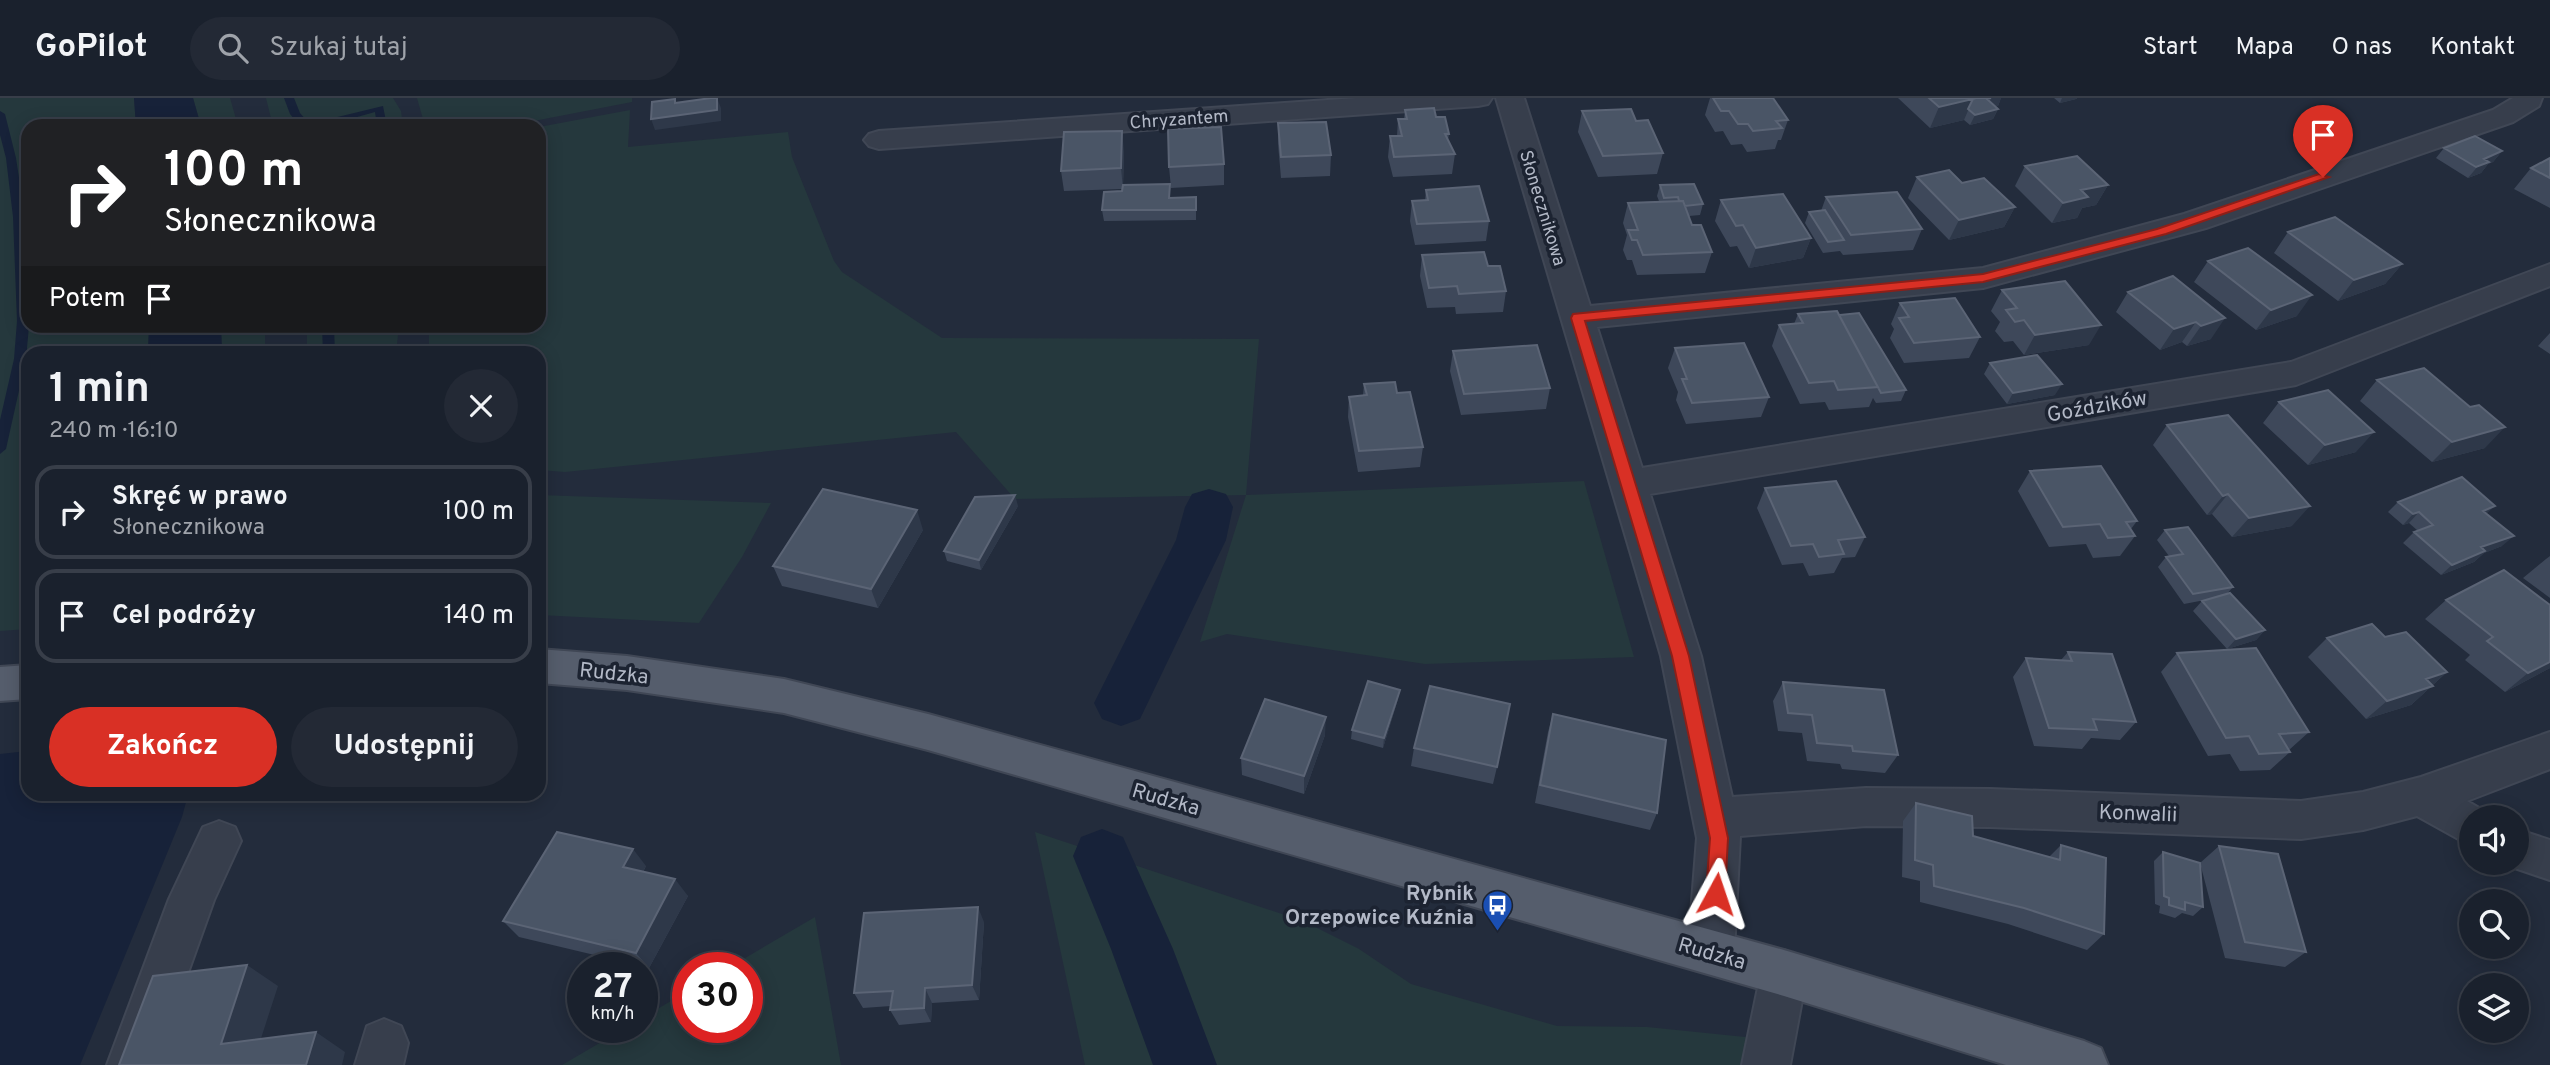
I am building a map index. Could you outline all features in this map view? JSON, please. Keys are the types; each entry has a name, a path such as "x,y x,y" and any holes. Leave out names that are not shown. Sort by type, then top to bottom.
{"main road":[{"name":"Rudzka","path":"546,667 626,673 784,696 928,732 1784,973 2084,1065"}],"street":[{"name":"Chryzantem","path":"878,140 1479,98"},
{"name":"Słonecznikowa","path":"1510,98 1681,656 1715,818 1719,854 1711,952"},
{"path":"1577,318 1983,278 2195,221 2534,103"},
{"name":"Goździków","path":"1629,484 2296,373 2550,274"},
{"name":"Konwalii","path":"1715,818 1894,807 2301,820 2362,811 2462,785 2550,750"},
{"path":"2421,796 2459,820"},
{"path":"131,1065 192,898 219,841"},
{"path":"2529,853 2550,860"},
{"path":"1766,1065 1784,973"}],"green space":[{"path":"0,98 134,98 136,119 21,119 21,333 149,333 148,346 21,346 21,630 0,631"},
{"path":"193,98 230,98 236,119 199,119"},
{"path":"266,98 393,98 401,111 402,119 271,119"},
{"path":"417,98 632,98 632,102 544,119 423,119"},
{"path":"630,110 628,147 788,132 792,157 834,261 842,272 942,338 1259,339 1246,495 1015,499 956,432 565,472 546,471 546,346 429,346 429,333 546,333 546,126"},
{"path":"221,333 265,333 265,346 222,346"},
{"path":"307,333 398,333 397,346 307,346"},
{"path":"1584,481 1634,657 1425,664 1227,634 1200,642 1246,495"},
{"path":"546,495 771,503 742,557 699,623 546,615"},
{"path":"1035,832 1303,921 1359,949 1411,984 1557,1026 1647,1027 1755,1038 1747,1065 1085,1065"},
{"path":"815,917 841,1065 562,1065 600,1043 658,1043 658,1009 672,1000 672,1043 763,1043 763,952 755,952"}],"water":[{"path":"134,98 193,98 199,119 136,119"},
{"path":"149,333 221,333 222,346 148,346"},
{"path":"21,752 21,801 186,801 80,1065 0,1065 0,754"}],"building":[{"path":"717,98 717,110 651,119 652,102 675,99 675,103"},
{"path":"1713,98 1773,98 1788,120 1776,121 1782,128 1753,131 1748,124 1738,124 1729,111 1721,111"},
{"path":"1929,98 1971,98 1973,99 1939,107"},
{"path":"1971,98 1991,98 1987,99 1998,109 1975,115 1968,109 1973,99"},
{"path":"1434,108 1436,117 1445,117 1449,134 1445,134 1455,154 1394,157 1390,136 1402,136 1398,119 1407,119 1405,110"},
{"path":"1631,109 1636,121 1648,120 1663,153 1603,156 1582,111"},
{"path":"1326,122 1331,155 1281,157 1278,123"},
{"path":"1221,127 1224,164 1169,167 1168,129"},
{"path":"1122,131 1121,168 1061,171 1064,132"},
{"path":"2475,136 2502,151 2484,159 2489,162 2476,167 2444,148"},
{"path":"2077,156 2108,185 2081,190 2088,197 2063,203 2025,166"},
{"path":"2550,158 2550,178 2531,168"},
{"path":"1949,170 1962,183 1984,178 2015,207 1959,220 1917,177"},
{"path":"1170,184 1169,198 1196,197 1196,210 1102,210 1104,192 1122,191 1123,185"},
{"path":"1694,184 1703,204 1685,206 1678,197 1664,198 1660,185"},
{"path":"1479,186 1489,221 1417,224 1412,201 1428,200 1426,190"},
{"path":"1897,192 1922,229 1851,235 1826,197"},
{"path":"1783,194 1811,238 1756,248 1743,225 1736,226 1721,200"},
{"path":"1683,201 1692,225 1701,225 1712,252 1643,255 1637,240 1632,240 1628,230 1638,230 1628,203"},
{"path":"1825,210 1844,240 1828,242 1809,212"},
{"path":"2335,217 2402,264 2354,280 2288,232"},
{"path":"2248,248 2312,295 2271,310 2208,261"},
{"path":"1484,252 1488,266 1500,266 1506,291 1459,294 1457,286 1429,288 1422,255"},
{"path":"2173,276 2225,318 2201,326 2196,322 2174,329 2128,292"},
{"path":"2065,281 2101,325 2035,335 2024,320 2015,322 2006,310 2017,308 2002,290"},
{"path":"1955,298 1980,337 1914,343 1899,318 1909,317 1900,303"},
{"path":"1837,311 1878,387 1838,390 1834,381 1809,383 1779,325 1803,323 1798,314"},
{"path":"1859,313 1906,390 1881,393 1839,315"},
{"path":"1744,343 1769,397 1692,403 1682,379 1687,379 1675,348"},
{"path":"1537,345 1550,388 1464,394 1453,351"},
{"path":"2037,355 2062,384 2013,393 1990,363"},
{"path":"2424,368 2470,407 2479,405 2505,427 2452,442 2377,380"},
{"path":"1395,382 1397,393 1410,392 1423,447 1359,451 1349,397 1367,395 1364,384"},
{"path":"2328,390 2374,432 2325,445 2279,402"},
{"path":"2228,415 2310,506 2249,518 2228,494 2223,496 2167,425"},
{"path":"2101,466 2137,521 2126,522 2135,536 2108,538 2100,524 2063,527 2030,471"},
{"path":"2462,477 2495,506 2483,511 2514,536 2481,547 2485,551 2452,565 2414,532 2433,525 2419,512 2413,514 2398,502"},
{"path":"1836,481 1865,537 1838,540 1844,554 1819,557 1813,544 1791,546 1765,488"},
{"path":"823,489 917,510 871,589 773,566"},
{"path":"1015,495 979,560 944,551 975,497"},
{"path":"2188,527 2233,587 2193,594 2166,557 2183,554 2165,530"},
{"path":"2504,570 2550,605 2550,662 2528,673 2487,641 2493,637 2446,600"},
{"path":"2230,593 2265,630 2236,639 2202,601"},
{"path":"2372,624 2385,637 2406,632 2447,672 2426,679 2433,686 2387,701 2327,638"},
{"path":"2256,648 2309,732 2279,734 2290,752 2259,754 2249,736 2226,738 2177,653"},
{"path":"2068,652 2112,654 2136,722 2093,719 2097,730 2049,728 2026,658 2072,661"},
{"path":"1368,681 1400,690 1384,738 1352,730"},
{"path":"1783,682 1884,690 1898,755 1853,751 1852,746 1817,743 1812,715 1788,713"},
{"path":"1430,686 1510,704 1497,767 1414,748"},
{"path":"1265,699 1326,717 1304,776 1241,758"},
{"path":"1553,714 1666,740 1657,813 1540,785"},
{"path":"1916,803 1972,816 1973,836 2060,860 2061,845 2106,858 2104,934 2024,908 1934,886 1933,865 1915,860"},
{"path":"557,832 633,849 623,867 675,879 637,952 503,921"},
{"path":"2219,846 2278,854 2306,952 2245,942"},
{"path":"2163,852 2200,863 2203,907 2185,902 2185,910 2169,905 2169,898 2164,896"},
{"path":"978,907 972,985 925,988 924,1008 890,1010 893,991 854,993 864,913"},
{"path":"247,965 221,1044 316,1032 306,1065 119,1065 153,976"}],"waterway":[{"path":"289,98 300,119"},
{"path":"339,119 379,108 381,119"},
{"path":"0,114 11,158 19,217 21,269"},
{"path":"21,346 22,333"},
{"path":"328,333 329,346"},
{"path":"0,449 21,346"},
{"path":"1121,703 1201,540 1209,507"},
{"path":"1102,856 1142,949 1185,1065"}],"place":[{"name":"Rybnik Orzepowice Kuźnia","path":"1497,932"}],"route":[{"path":"1716,894 1719,838 1681,656 1577,318 1983,278 2161,232 2323,177"}]}
